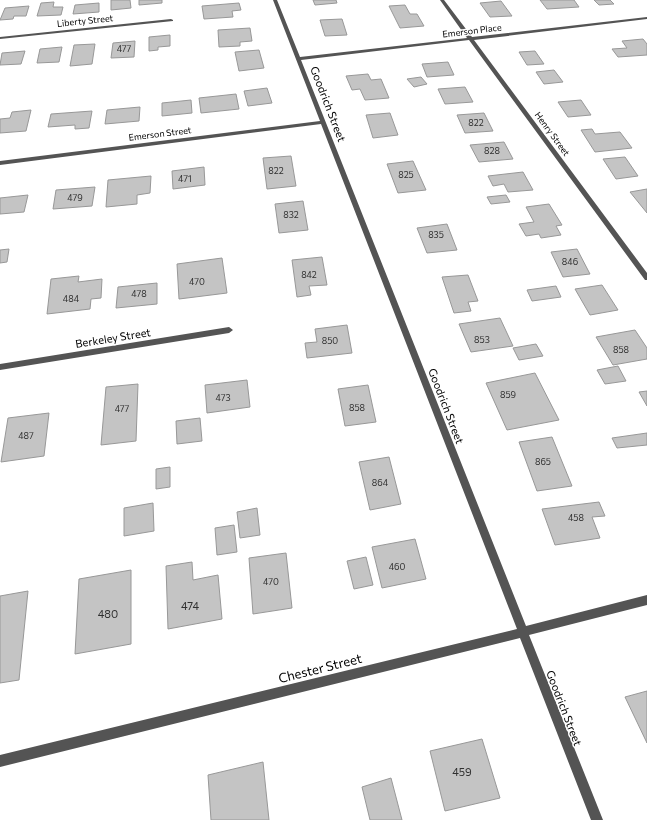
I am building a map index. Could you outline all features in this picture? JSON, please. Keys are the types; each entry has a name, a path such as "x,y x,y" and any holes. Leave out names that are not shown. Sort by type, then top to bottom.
{"street":[{"name":"Goodrich Street","path":"275,0 597,820"},
{"name":"Henry Street","path":"442,0 647,278"},
{"name":"Emerson Place","path":"298,59 647,18"},
{"name":"Liberty Street","path":"0,38 171,20"},
{"name":"Emerson Street","path":"0,163 323,122"},
{"name":"Berkeley Street","path":"0,368 229,330"},
{"name":"Chester Street","path":"0,761 647,600"}],"building":[{"path":"111,0 130,0 131,8 111,10"},
{"path":"139,0 162,0 162,3 139,5"},
{"path":"313,0 336,0 337,3 315,5"},
{"path":"540,0 574,0 579,7 547,9"},
{"path":"594,0 610,0 614,4 599,5"},
{"path":"501,1 512,16 490,17 480,3"},
{"path":"54,2 53,7 63,7 61,15 37,16 41,3"},
{"path":"99,3 99,12 73,14 75,5"},
{"path":"239,3 241,10 232,11 233,17 204,19 202,6"},
{"path":"405,5 410,14 417,14 424,26 400,28 389,6"},
{"path":"29,6 26,16 14,16 13,19 0,20 5,8"},
{"path":"342,19 347,35 325,36 320,20"},
{"path":"250,28 252,41 240,42 240,46 219,47 218,30"},
{"path":"170,35 170,46 158,47 158,50 149,51 149,37"},
{"path":"643,39 647,44 647,55 618,57 612,49 627,48 622,41"},
{"path":"135,41 134,57 111,58 113,43"},
{"path":"95,44 92,64 70,66 74,45"},
{"path":"62,47 59,62 37,63 40,49"},
{"path":"259,50 264,68 239,71 235,52"},
{"path":"25,51 21,64 0,65 2,53"},
{"path":"535,51 544,64 527,65 519,52"},
{"path":"448,62 454,75 427,77 422,64"},
{"path":"554,70 563,82 544,84 536,72"},
{"path":"368,74 371,80 381,79 389,98 365,100 360,89 352,90 346,76"},
{"path":"421,77 427,84 414,87 407,79"},
{"path":"465,87 473,102 445,104 438,89"},
{"path":"267,88 272,103 248,106 244,91"},
{"path":"236,94 239,109 201,113 199,98"},
{"path":"191,100 192,113 162,116 162,103"},
{"path":"581,100 591,115 568,117 558,102"},
{"path":"140,107 139,121 105,124 107,110"},
{"path":"31,110 26,131 0,133 0,119 10,118 12,112"},
{"path":"92,111 89,128 75,129 75,125 48,127 51,114"},
{"path":"390,113 398,135 373,138 366,115"},
{"path":"484,113 493,131 465,133 457,115"},
{"path":"592,129 595,134 620,132 632,148 595,152 581,130"},
{"path":"504,142 513,159 479,162 470,145"},
{"path":"291,156 296,186 267,189 263,158"},
{"path":"625,157 638,176 616,179 603,159"},
{"path":"413,161 426,190 398,193 387,164"},
{"path":"204,167 205,185 173,189 172,171"},
{"path":"523,172 533,190 508,192 504,184 493,186 488,176"},
{"path":"151,176 150,193 137,195 137,204 106,207 108,180"},
{"path":"95,187 92,206 53,209 56,190"},
{"path":"647,189 647,213 630,192"},
{"path":"28,195 24,212 0,214 0,198"},
{"path":"506,195 510,202 491,204 487,197"},
{"path":"303,201 308,230 279,233 275,204"},
{"path":"549,204 562,225 556,226 561,235 541,238 539,234 526,236 519,224 534,222 526,207"},
{"path":"447,224 457,250 427,253 417,228"},
{"path":"9,249 7,262 0,263 0,250"},
{"path":"577,249 590,274 563,277 551,252"},
{"path":"322,257 327,285 309,286 311,295 297,297 292,260"},
{"path":"222,258 227,293 179,299 177,264"},
{"path":"468,275 478,301 468,302 471,311 454,313 442,277"},
{"path":"79,276 78,282 102,279 101,298 91,299 90,309 47,314 51,279"},
{"path":"157,283 157,304 116,308 118,287"},
{"path":"602,285 618,310 590,315 575,289"},
{"path":"556,286 561,297 532,301 527,290"},
{"path":"500,318 513,346 471,352 459,324"},
{"path":"347,325 352,353 307,358 305,343 317,342 315,329"},
{"path":"635,330 647,348 647,359 613,365 596,337"},
{"path":"536,344 543,356 519,360 513,348"},
{"path":"618,366 626,381 605,384 597,370"},
{"path":"535,373 559,420 507,430 486,383"},
{"path":"247,380 250,407 207,413 205,385"},
{"path":"138,384 136,441 101,445 106,387"},
{"path":"368,385 376,422 345,426 338,389"},
{"path":"647,391 647,406 639,392"},
{"path":"49,413 44,456 1,462 8,418"},
{"path":"200,418 202,441 177,444 176,421"},
{"path":"647,433 647,445 617,448 612,438"},
{"path":"552,437 572,486 537,491 519,442"},
{"path":"389,457 401,504 370,510 359,462"},
{"path":"170,467 170,487 156,489 156,469"},
{"path":"599,502 605,516 592,517 600,538 555,545 542,509"},
{"path":"153,503 154,531 124,536 124,508"},
{"path":"257,508 260,535 240,538 237,512"},
{"path":"234,525 237,552 217,555 215,528"},
{"path":"415,539 426,579 382,588 372,547"},
{"path":"286,553 292,608 253,614 249,558"},
{"path":"366,557 373,585 354,589 347,561"},
{"path":"192,562 193,580 218,575 222,619 168,629 166,566"},
{"path":"131,570 131,644 75,654 79,579"},
{"path":"28,591 19,680 0,683 0,596"},
{"path":"647,691 647,743 625,697"},
{"path":"482,739 500,798 445,811 430,751"},
{"path":"263,762 269,820 211,820 208,775"},
{"path":"391,778 402,820 370,820 362,787"}]}
